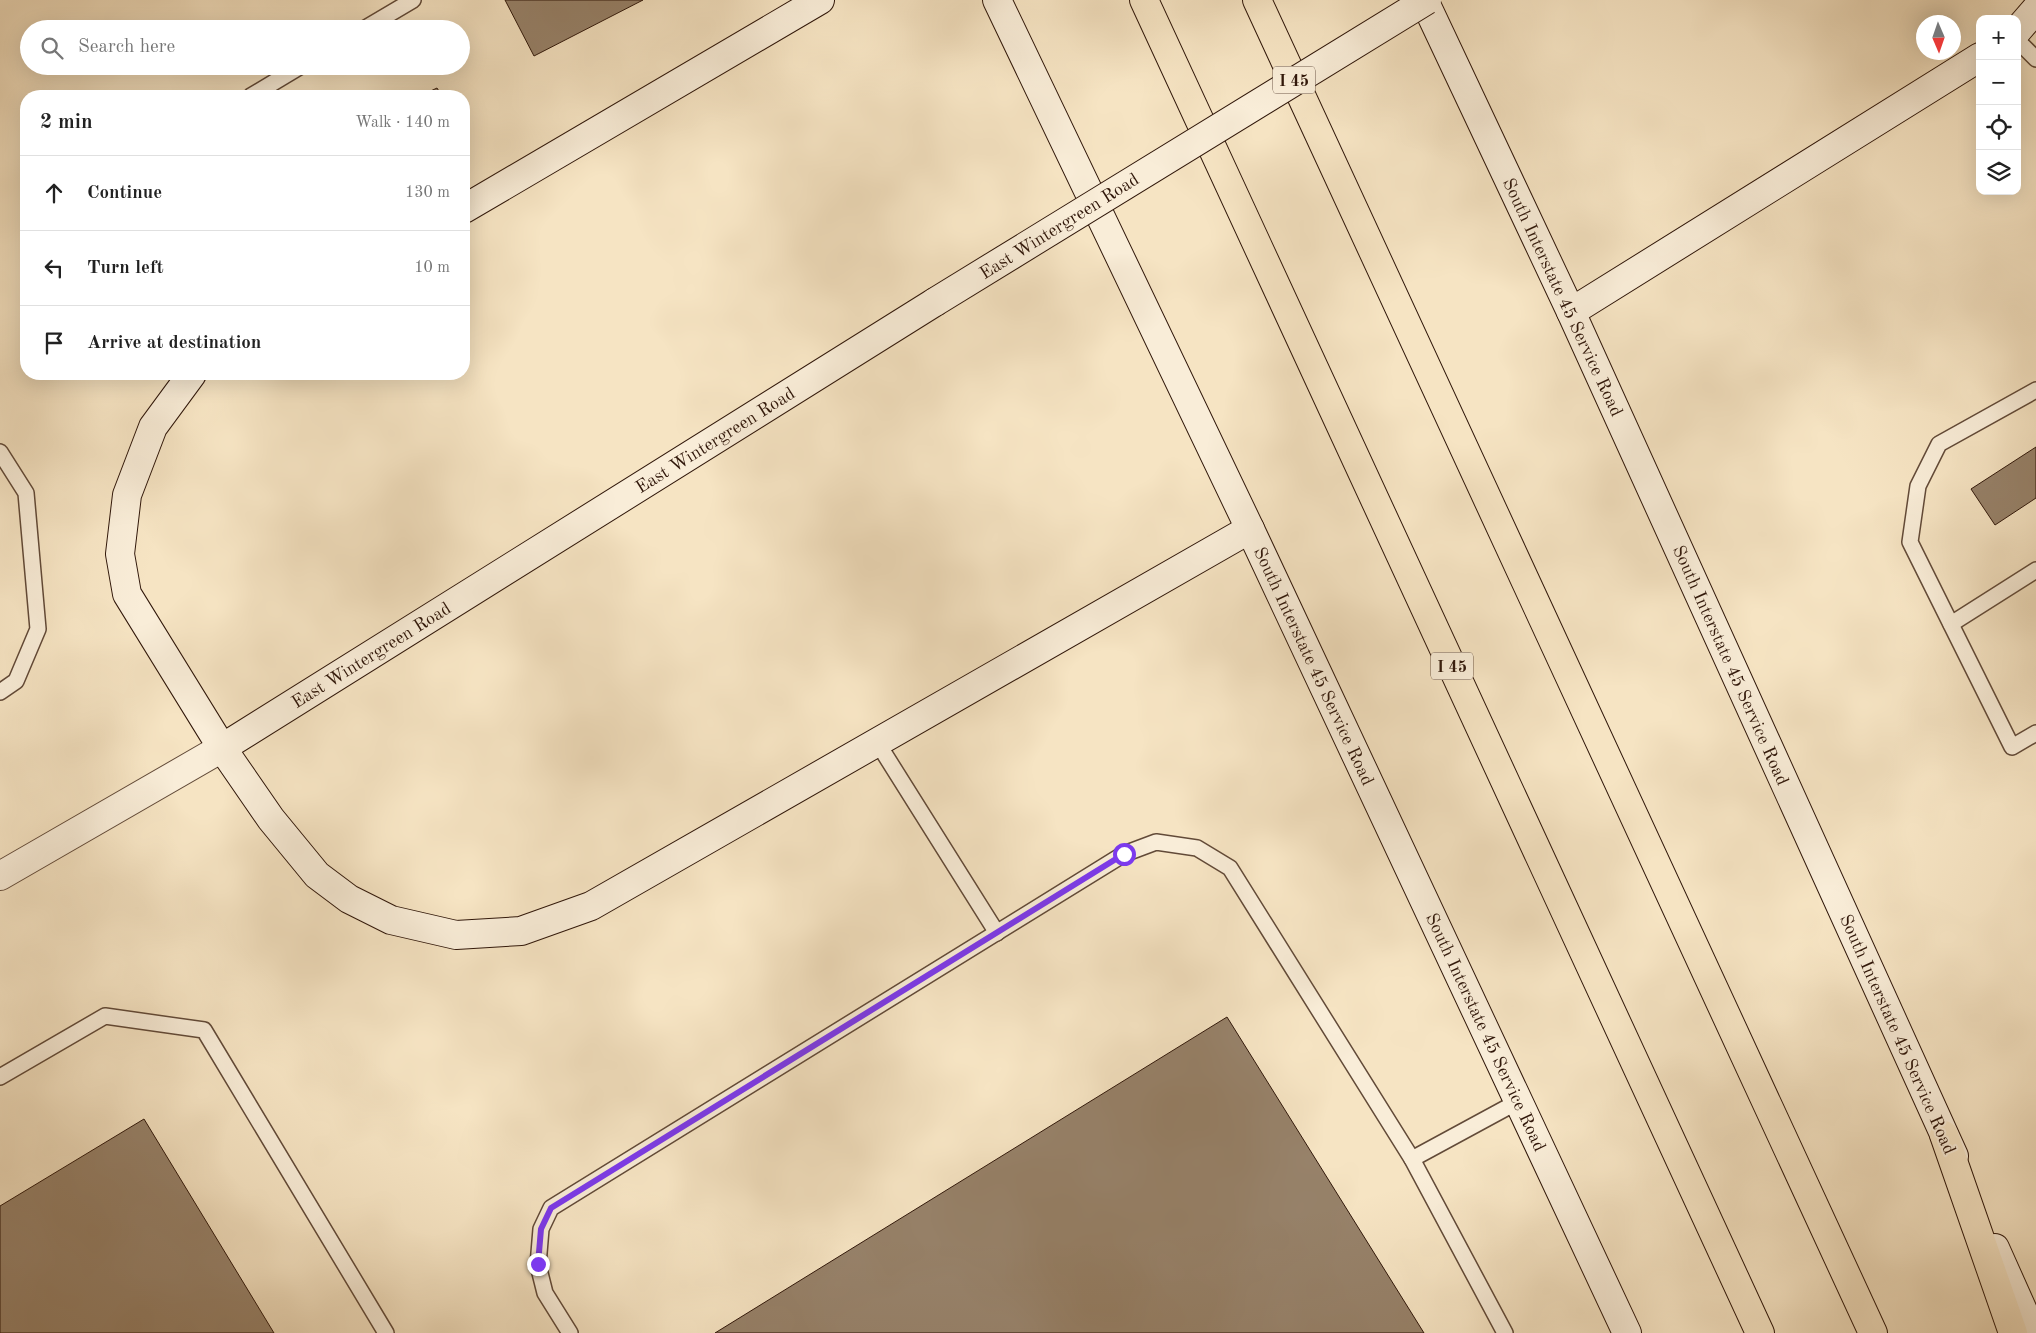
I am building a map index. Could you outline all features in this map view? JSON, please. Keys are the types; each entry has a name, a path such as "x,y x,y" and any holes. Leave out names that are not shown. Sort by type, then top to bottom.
{"highway":[{"name":"I 45","path":"1144,0 1760,1333"},
{"name":"I 45","path":"1257,0 1873,1333"},
{"path":"1944,1135 2013,1333"}],"main road":[{"path":"470,205 820,0"},
{"name":"South Interstate 45 Service Road","path":"998,0 1250,529 1627,1333"},
{"name":"South Interstate 45 Service Road","path":"1426,0 1571,312 2033,1333"},
{"name":"East Wintergreen Road","path":"0,876 222,748 935,302 1426,0"},
{"path":"2021,27 2036,10"},
{"path":"1571,312 1976,59"},
{"path":"188,380 153,427 127,495 120,554 128,594 222,748 271,819 317,875 349,899 391,920 456,935 521,931 590,906 1250,529"}],"lane":[{"path":"379,20 413,0"},
{"path":"2021,44 2036,59"},
{"path":"261,90 286,75"},
{"path":"2036,390 1939,444 1918,486 1910,542 2012,747 2036,733"},
{"path":"0,452 26,493 38,629 16,681 0,692"},
{"path":"1951,624 2036,570"},
{"path":"877,742 997,933"},
{"path":"570,1333 545,1293 538,1264 541,1229 551,1208 1124,854 1156,842 1197,848 1230,868 1412,1159 1505,1333"},
{"path":"0,1077 105,1016 204,1030 386,1333"},
{"path":"1412,1159 1518,1101"}],"building":[{"path":"505,0 643,0 534,56"},
{"path":"2036,447 2036,498 1995,525 1971,489"},
{"path":"1227,1017 1424,1333 715,1333"},
{"path":"144,1119 274,1333 0,1333 0,1206"}],"route":[{"path":"538,1264 541,1229 551,1208 1124,854"}]}
